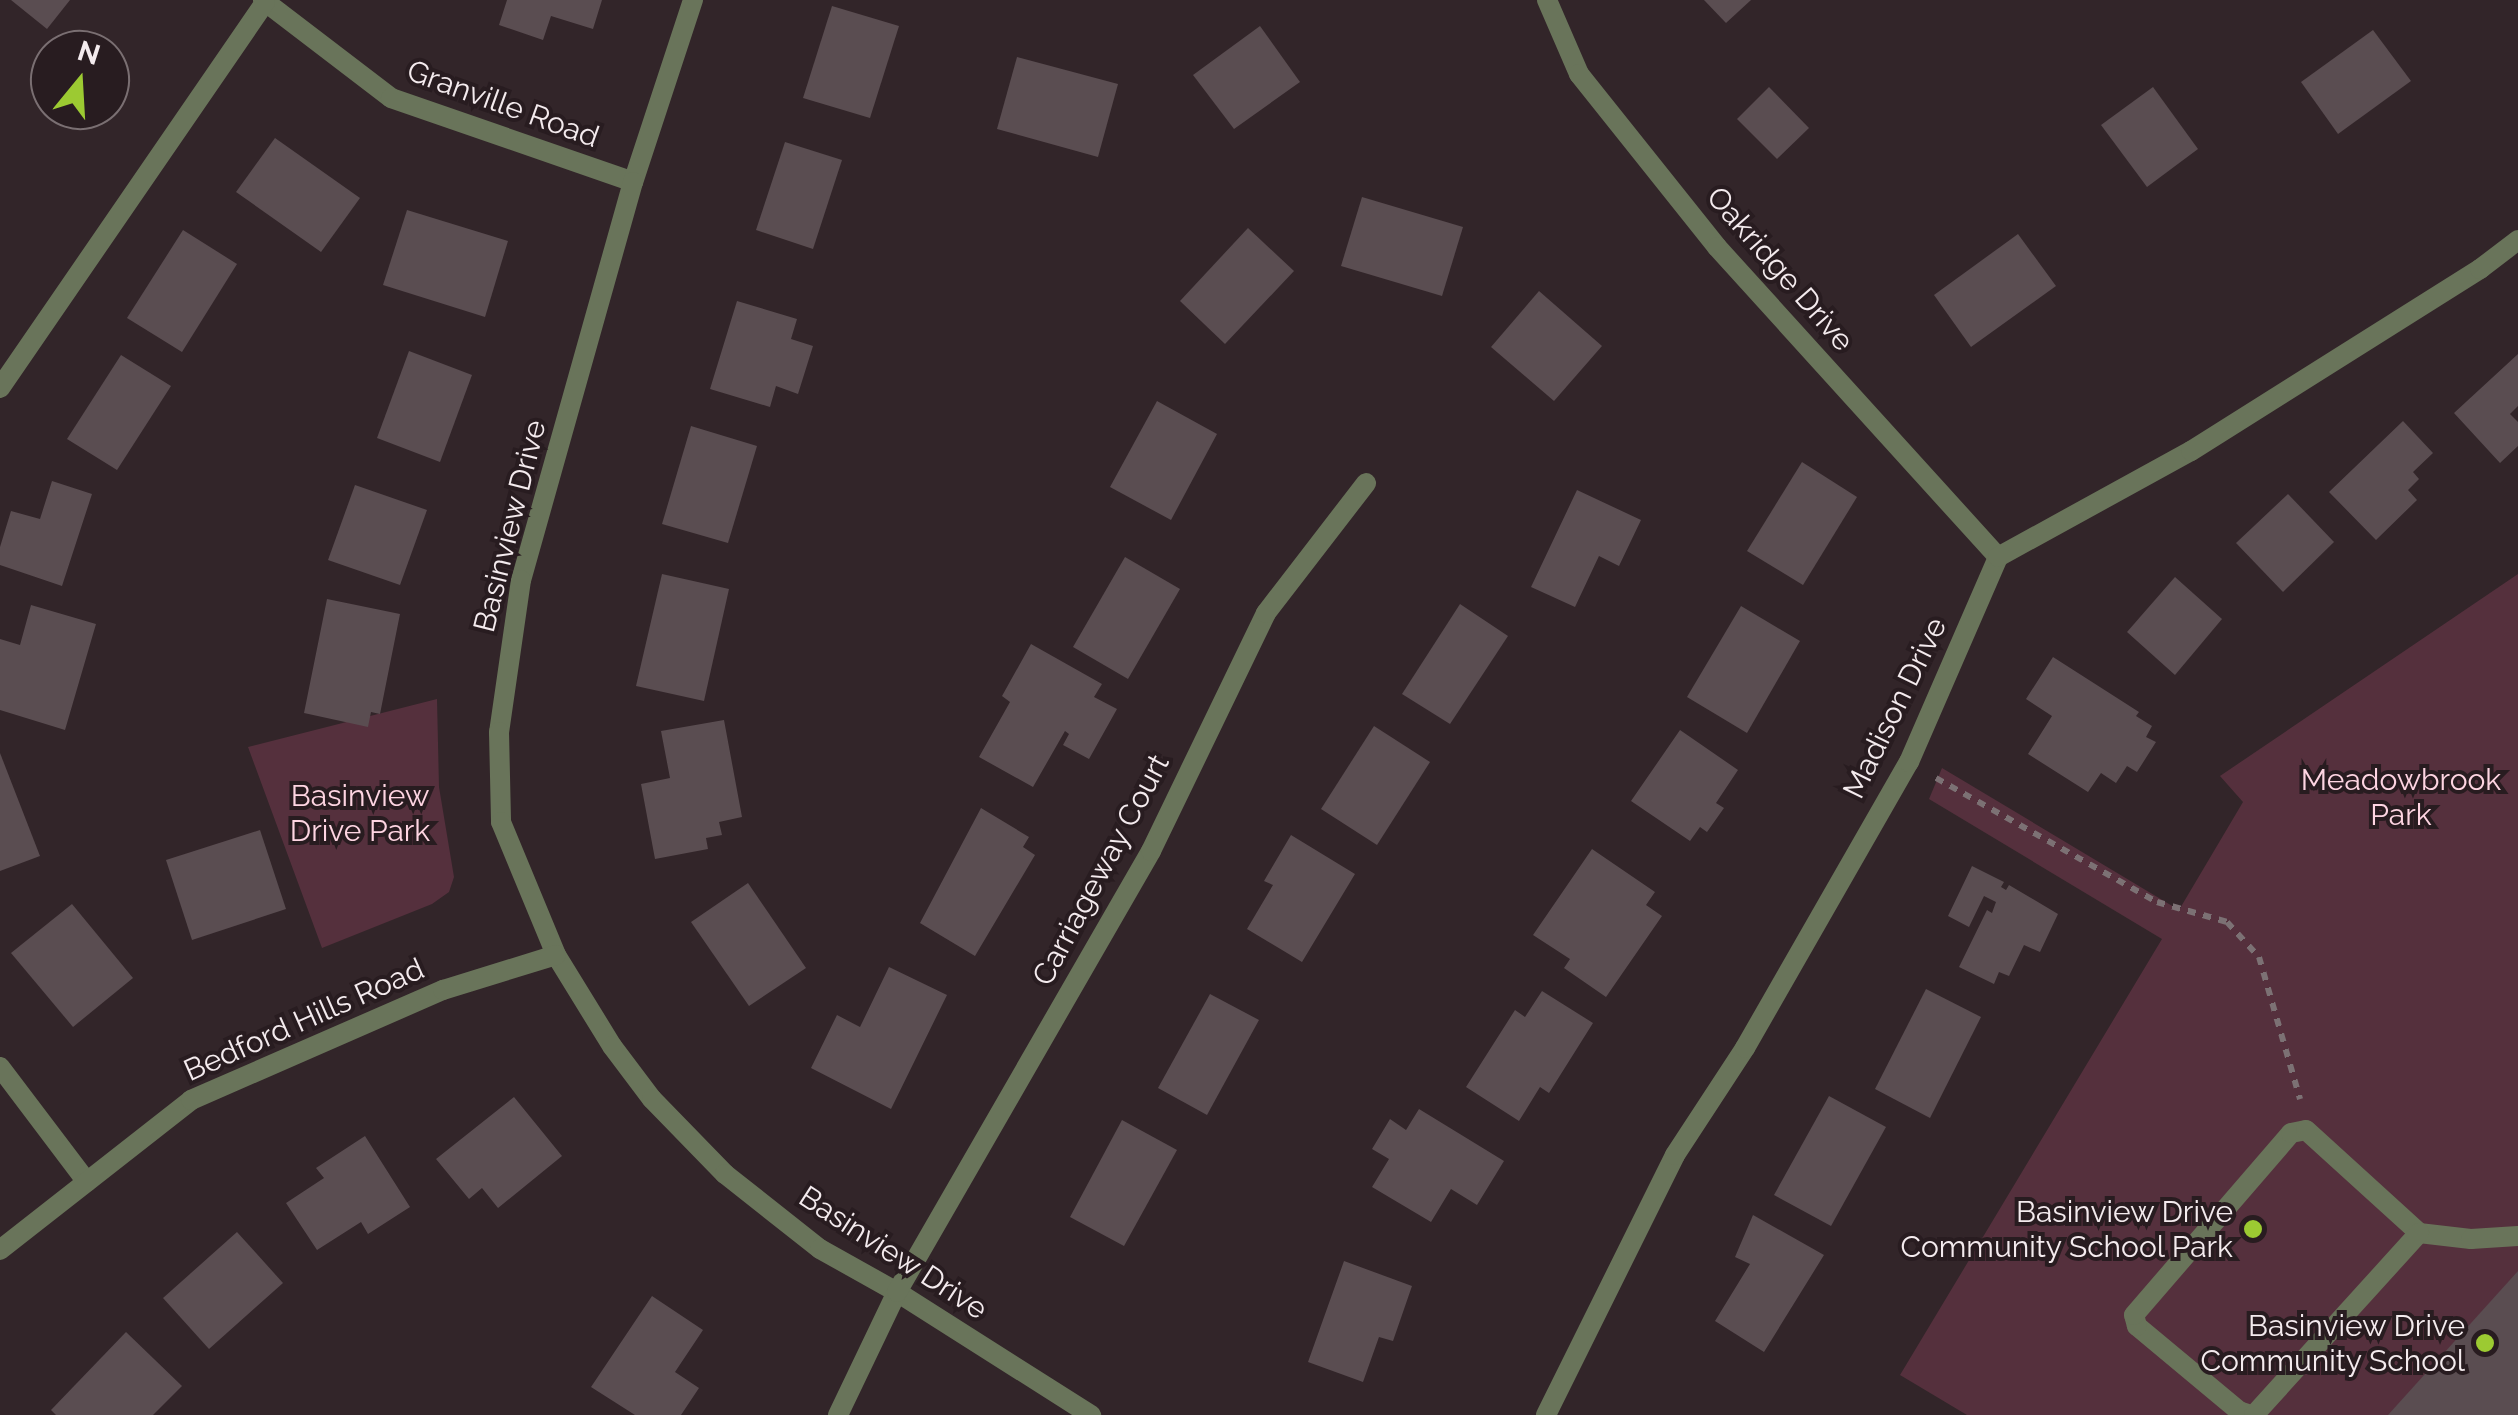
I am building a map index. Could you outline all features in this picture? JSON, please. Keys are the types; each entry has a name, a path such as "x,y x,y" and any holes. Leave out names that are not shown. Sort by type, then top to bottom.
{"street":[{"name":"Basinview Drive","path":"693,0 633,182 522,580 499,732 502,822 556,955 612,1046 652,1099 726,1174 820,1249 897,1292 1091,1415"},
{"name":"Oakridge Drive","path":"1547,0 1580,74 1717,247 1998,556"},
{"name":"Granville Road","path":"264,1 391,98 633,182"},
{"path":"0,388 264,1"},
{"path":"1998,556 2191,450 2480,270 2518,240"},
{"name":"Carriageway Court","path":"838,1415 897,1292 1152,852 1266,613 1366,483"},
{"name":"Madison Drive","path":"1546,1415 1675,1154 1745,1048 1909,762 1998,556"},
{"name":"Bedford Hills Road","path":"0,1250 191,1100 443,990 556,955"},
{"path":"0,1067 86,1182"},
{"path":"2419,1233 2253,1415 2239,1411 2137,1326 2134,1315 2291,1133 2306,1130 2419,1233 2471,1238 2518,1236"}],"path":[{"path":"1909,762 2158,902 2227,922 2259,957 2306,1130"}],"green space":[{"name":"Basinview Drive Community School Park","path":"2518,574 2518,1415 1967,1415 1900,1375 2162,939 1929,799 1942,768 2179,910 2243,802 2220,776"},
{"name":"Basinview Drive Park","path":"437,699 439,787 454,877 449,892 432,904 322,948 248,747"}],"building":[{"path":"11,0 70,0 47,29"},
{"path":"507,0 602,0 593,29 551,16 543,40 499,25"},
{"path":"1704,0 1751,0 1726,23"},
{"path":"832,6 899,26 870,118 803,98"},
{"path":"1260,26 1300,82 1234,129 1193,75"},
{"path":"2373,30 2411,81 2338,134 2301,82"},
{"path":"1017,57 1118,84 1098,157 997,129"},
{"path":"1769,87 1809,128 1777,159 1737,119"},
{"path":"2153,87 2198,149 2147,187 2101,125"},
{"path":"275,138 360,198 321,252 236,192"},
{"path":"785,142 842,160 813,249 756,230"},
{"path":"1362,197 1463,227 1442,296 1341,266"},
{"path":"407,210 508,241 485,317 383,285"},
{"path":"1248,228 1294,271 1225,344 1180,301"},
{"path":"183,230 237,264 182,352 127,318"},
{"path":"2018,234 2056,286 1971,347 1934,295"},
{"path":"1539,291 1602,346 1554,401 1491,347"},
{"path":"737,301 797,319 791,339 813,346 798,394 776,386 770,407 710,389"},
{"path":"409,351 472,375 440,462 377,438"},
{"path":"2518,354 2518,406 2510,414 2518,422 2518,446 2500,463 2454,413"},
{"path":"121,355 171,386 117,470 67,439"},
{"path":"1157,401 1217,434 1171,520 1110,487"},
{"path":"2403,421 2433,453 2413,472 2419,479 2408,490 2417,500 2376,540 2329,492"},
{"path":"691,426 757,446 728,543 662,524"},
{"path":"1802,462 1857,497 1803,585 1747,551"},
{"path":"52,481 92,494 62,586 0,565 0,547 11,511 40,519"},
{"path":"355,485 427,510 400,585 328,560"},
{"path":"1577,490 1641,520 1619,566 1599,556 1575,607 1531,587"},
{"path":"2288,494 2334,542 2283,592 2236,543"},
{"path":"1125,557 1180,589 1128,679 1073,647"},
{"path":"662,574 729,589 704,701 636,686"},
{"path":"2175,577 2222,619 2175,675 2127,632"},
{"path":"327,599 400,614 380,714 371,712 368,727 304,713"},
{"path":"1460,604 1508,636 1450,724 1402,694"},
{"path":"31,605 96,624 65,730 0,710 0,639 20,645"},
{"path":"1741,606 1800,641 1747,733 1687,697"},
{"path":"1031,644 1102,684 1094,697 1117,709 1089,759 1063,745 1069,734 1065,731 1033,787 979,757 1010,702 1002,696"},
{"path":"2053,657 2139,712 2136,716 2152,726 2146,737 2156,742 2137,772 2127,766 2116,783 2101,773 2088,792 2028,754 2052,716 2026,699"},
{"path":"724,720 742,817 719,822 722,835 706,838 708,849 655,859 641,784 670,778 661,731"},
{"path":"1374,726 1430,762 1377,845 1321,809"},
{"path":"1680,730 1738,770 1716,803 1724,808 1707,832 1700,827 1690,841 1631,801"},
{"path":"0,753 40,856 0,871"},
{"path":"981,808 1029,837 1023,847 1035,855 975,956 920,923"},
{"path":"260,830 286,909 192,940 166,860"},
{"path":"1291,835 1355,874 1302,962 1247,929 1273,885 1264,881"},
{"path":"1592,849 1655,892 1646,905 1662,916 1606,997 1564,968 1570,959 1533,935"},
{"path":"1972,866 2004,882 2001,887 2006,890 2009,885 2058,914 2040,952 2024,945 2009,976 1999,972 1994,984 1959,967 1987,910 1992,913 1996,902 1984,896 1969,927 1948,916"},
{"path":"748,883 806,968 749,1006 691,922"},
{"path":"72,904 133,978 73,1027 11,953"},
{"path":"889,967 947,995 891,1109 811,1068 837,1015 860,1027"},
{"path":"1926,989 1981,1017 1930,1118 1875,1089"},
{"path":"1542,991 1593,1023 1549,1093 1540,1087 1519,1121 1466,1087 1515,1010 1525,1017"},
{"path":"1210,994 1259,1020 1207,1115 1158,1088"},
{"path":"1829,1096 1886,1127 1831,1226 1774,1195"},
{"path":"514,1097 562,1156 498,1208 482,1188 469,1199 436,1159"},
{"path":"1419,1109 1504,1161 1477,1205 1451,1189 1431,1222 1372,1187 1389,1159 1372,1149 1390,1119 1406,1130"},
{"path":"1122,1120 1177,1150 1124,1246 1070,1217"},
{"path":"365,1136 410,1207 368,1234 361,1222 317,1250 286,1203 324,1178 316,1168"},
{"path":"1753,1215 1824,1255 1764,1352 1715,1321 1750,1264 1735,1257"},
{"path":"237,1232 283,1283 209,1349 163,1298"},
{"path":"1344,1261 1412,1286 1393,1341 1379,1337 1363,1382 1308,1362"},
{"name":"Basinview Drive Community School","path":"2518,1271 2518,1415 2388,1415"},
{"path":"652,1296 703,1330 675,1372 699,1388 681,1415 635,1415 591,1387"},
{"path":"126,1332 182,1386 153,1415 56,1415 51,1410"}],"place":[{"name":"Basinview Drive Community School Park","path":"2253,1229"},
{"name":"Basinview Drive Community School","path":"2485,1343"}],"park label":[{"name":"Meadowbrook Park","path":"2401,797"}]}
